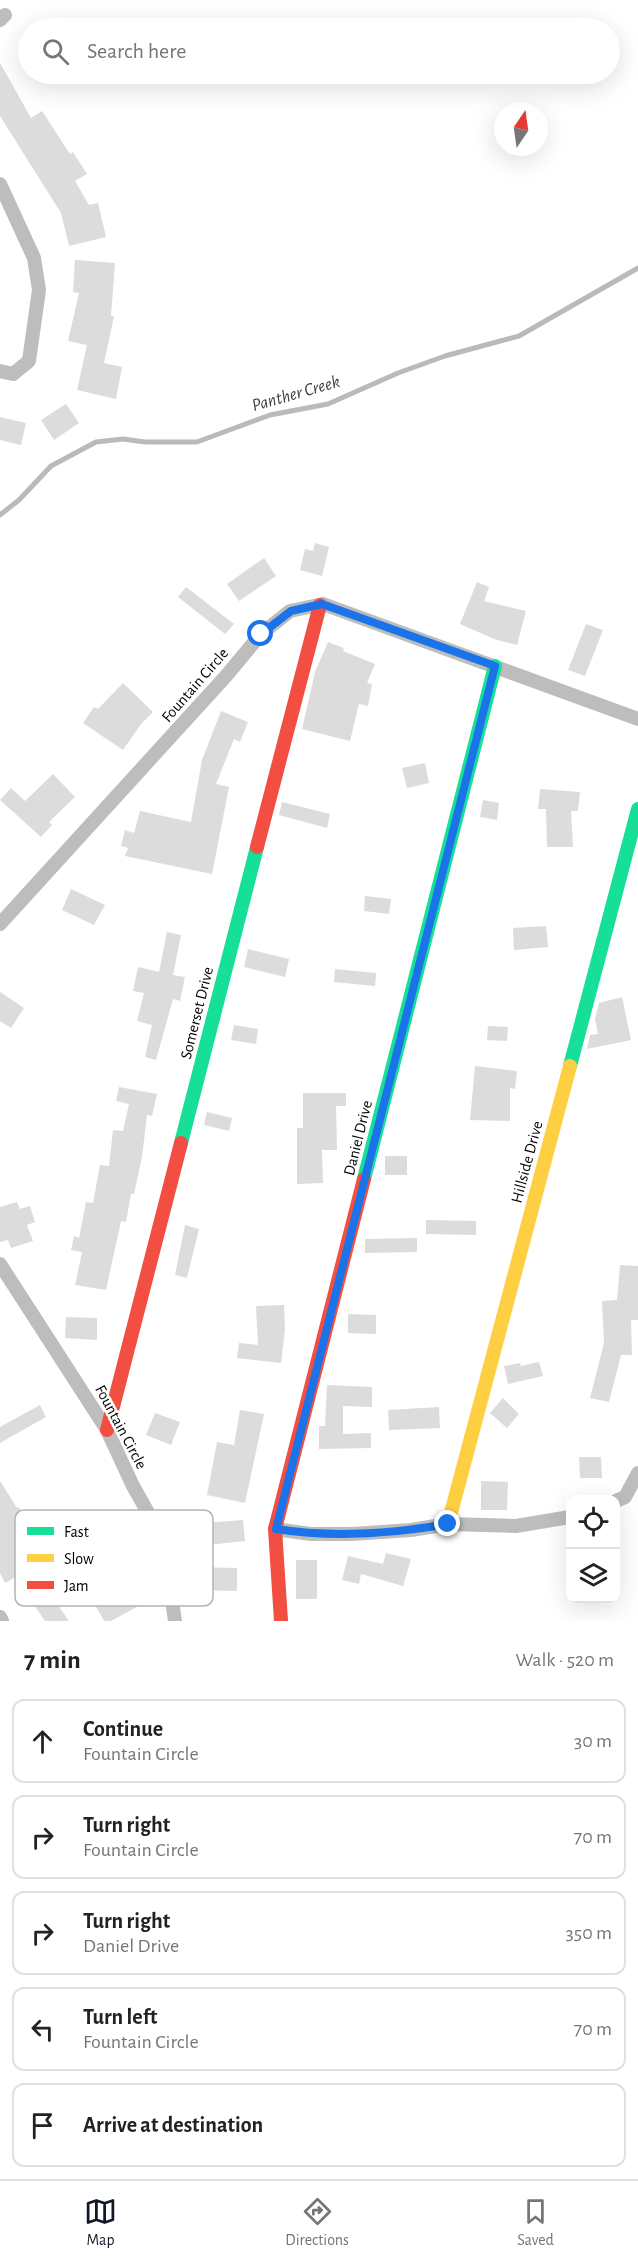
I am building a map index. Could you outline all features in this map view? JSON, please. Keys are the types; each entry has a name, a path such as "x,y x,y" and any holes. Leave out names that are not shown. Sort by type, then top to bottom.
{"street":[{"path":"0,184 34,258 39,290 29,361 13,374 0,371"},
{"path":"320,605 638,719"},
{"name":"Fountain Circle","path":"0,924 219,685 261,634 291,611 320,605"},
{"name":"Somerset Drive","path":"107,1430 320,605"},
{"name":"Daniel Drive","path":"281,1621 276,1529 495,666"},
{"name":"Hillside Drive","path":"448,1524 638,810"},
{"name":"Fountain Circle","path":"0,1264 107,1430 147,1510"},
{"path":"620,1499 625,1497 638,1473"},
{"path":"276,1529 311,1534 352,1534 411,1530 448,1524 516,1527 566,1518"},
{"name":"Fountain Circle","path":"173,1606 175,1621"}],"building":[{"path":"0,63 31,118 42,111 70,154 73,152 87,174 75,181 89,205 98,203 106,237 69,246 61,213 0,116"},
{"path":"75,260 115,263 111,316 114,316 104,363 122,367 116,399 77,390 87,345 68,341 79,293 73,292"},
{"path":"66,404 79,423 54,440 41,420"},
{"path":"0,417 26,423 21,445 0,440"},
{"path":"315,543 329,547 322,576 300,570 305,549 313,551"},
{"path":"264,558 276,576 239,601 227,584"},
{"path":"477,582 489,587 484,601 526,611 517,645 494,639 460,624"},
{"path":"186,587 234,624 225,634 178,597"},
{"path":"586,624 603,630 585,676 568,670"},
{"path":"328,642 375,664 367,683 372,684 368,706 359,704 350,741 302,729 315,672"},
{"path":"123,683 153,712 141,724 123,750 83,723 94,707 98,709"},
{"path":"221,711 248,722 240,742 234,739 216,784 229,787 212,874 125,856 128,848 121,846 125,830 134,833 140,811 191,822 202,760"},
{"path":"425,763 429,783 407,788 402,768"},
{"path":"53,774 75,797 49,822 52,825 41,837 0,800 11,788 25,801"},
{"path":"540,789 580,792 578,811 571,811 573,847 547,847 546,809 538,809"},
{"path":"483,800 499,803 497,820 480,817"},
{"path":"282,802 330,814 327,828 279,815"},
{"path":"71,889 105,905 94,925 62,910"},
{"path":"365,896 391,899 389,914 364,911"},
{"path":"546,926 548,947 514,950 513,928"},
{"path":"167,932 181,935 173,975 185,977 180,1001 173,999 156,1060 145,1057 152,1025 137,1021 144,993 133,991 138,967 159,972"},
{"path":"248,949 289,959 285,977 244,967"},
{"path":"335,969 376,973 375,986 334,982"},
{"path":"0,992 24,1008 11,1028 0,1021"},
{"path":"622,997 631,1040 587,1049 590,1035 598,1034 595,1019 599,1003"},
{"path":"234,1025 258,1029 256,1044 231,1040"},
{"path":"488,1026 508,1027 507,1041 487,1040"},
{"path":"475,1066 517,1071 515,1089 510,1088 510,1121 470,1120"},
{"path":"119,1087 157,1094 152,1116 147,1115 142,1157 134,1194 131,1194 126,1222 121,1221 106,1290 75,1285 82,1252 71,1250 74,1236 79,1238 86,1202 93,1203 100,1165 109,1166 113,1130 123,1131 129,1104 116,1101"},
{"path":"303,1093 346,1093 346,1106 336,1106 337,1150 322,1150 323,1183 297,1184 297,1128 303,1128"},
{"path":"207,1112 232,1118 229,1131 204,1125"},
{"path":"385,1156 407,1156 407,1175 385,1175"},
{"path":"17,1202 20,1209 30,1206 35,1222 27,1225 33,1241 11,1248 8,1240 0,1242 0,1207"},
{"path":"426,1220 476,1221 476,1235 426,1234"},
{"path":"185,1225 199,1229 187,1278 175,1275"},
{"path":"417,1238 417,1252 365,1253 365,1239"},
{"path":"620,1265 638,1266 638,1320 631,1320 632,1355 621,1355 609,1402 590,1398 604,1343 602,1301 617,1300"},
{"path":"284,1305 285,1330 281,1363 237,1358 239,1343 258,1345 256,1306"},
{"path":"348,1314 376,1315 376,1334 348,1333"},
{"path":"66,1317 97,1318 97,1340 65,1338"},
{"path":"539,1362 543,1376 508,1384 504,1366 520,1363 521,1366"},
{"path":"327,1385 372,1387 372,1407 343,1406 343,1434 371,1433 371,1448 319,1449 319,1426 325,1426"},
{"path":"503,1398 519,1414 507,1428 490,1413"},
{"path":"40,1405 46,1417 0,1443 0,1427"},
{"path":"439,1407 440,1428 389,1430 388,1410"},
{"path":"240,1410 264,1414 245,1503 207,1495 217,1442 234,1445"},
{"path":"155,1413 180,1422 171,1445 146,1435"},
{"path":"579,1457 601,1457 602,1478 580,1478"},
{"path":"0,1481 21,1510 15,1510 15,1577 5,1583 0,1573"},
{"path":"481,1481 508,1482 507,1510 481,1510"},
{"path":"243,1520 245,1541 213,1544 213,1522"},
{"path":"386,1553 411,1559 403,1586 361,1574 359,1584 342,1580 348,1556 383,1564"},
{"path":"296,1560 317,1560 317,1599 296,1599"},
{"path":"213,1567 237,1568 237,1591 213,1590"},
{"path":"35,1606 58,1606 69,1621 45,1621"},
{"path":"96,1606 138,1606 111,1621 104,1621"}],"waterway":[{"name":"Panther Creek","path":"0,515 19,500 51,466 96,442 123,439 145,442 197,442 270,415 328,404 398,373 445,356 519,336 638,268"}],"traffic: fast":[{"path":"364,1179 495,666"},
{"path":"570,1066 638,809"},
{"path":"181,1143 257,847"}],"traffic: slow":[{"path":"448,1524 570,1066"}],"traffic: jam":[{"path":"257,847 320,605"},
{"path":"107,1430 181,1143"},
{"path":"281,1621 275,1529 364,1179"}],"route":[{"path":"261,634 291,611 322,604 495,666 276,1529 311,1534 352,1534 411,1530 448,1524"}]}
